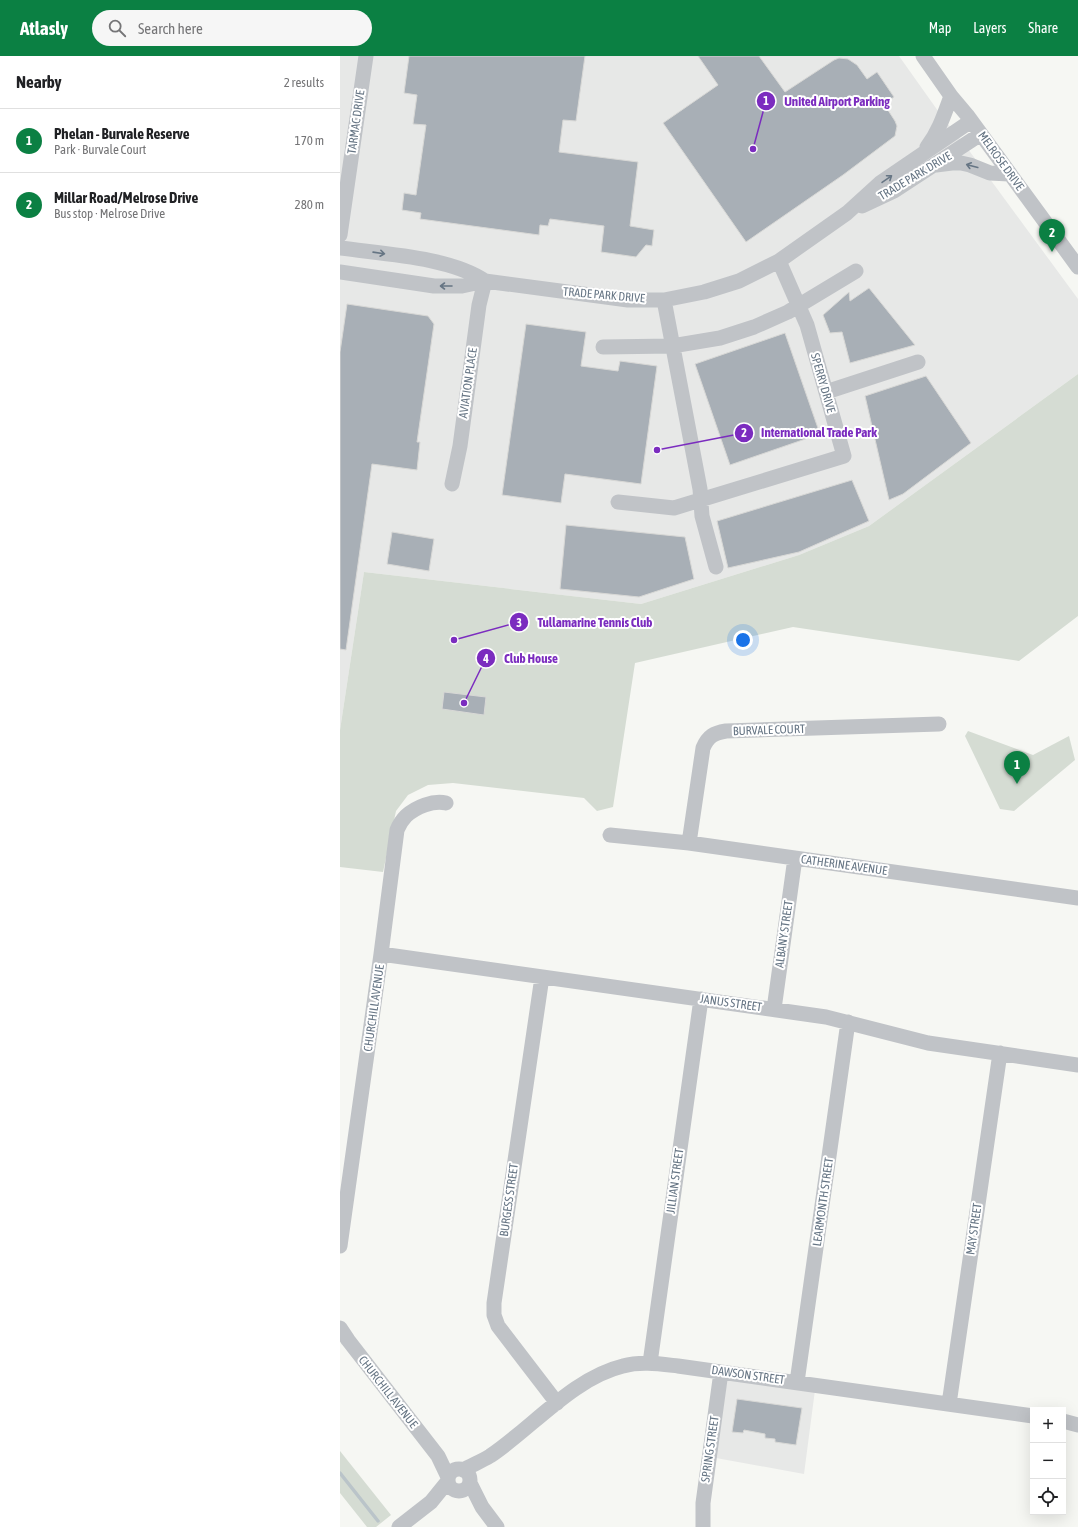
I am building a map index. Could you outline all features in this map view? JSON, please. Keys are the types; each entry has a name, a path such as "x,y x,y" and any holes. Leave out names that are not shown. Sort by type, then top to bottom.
{"street":[{"name":"TARMAC DRIVE","path":"340,235 366,56"},
{"name":"MELROSE DRIVE","path":"924,56 951,96 972,121 1078,267"},
{"path":"923,153 936,135 951,96"},
{"name":"TRADE PARK DRIVE","path":"340,272 434,286 462,286 485,281 628,300 664,300 704,292 739,281 779,261 847,214 880,183 972,121"},
{"name":"TRADE PARK DRIVE","path":"847,214 894,191 981,134"},
{"path":"934,165 952,163 970,165 990,174 1009,174"},
{"name":"TRADE PARK DRIVE","path":"340,248 420,259 454,266 474,274 485,281"},
{"name":"SPERRY DRIVE","path":"618,502 674,508 701,501 844,456 807,325 779,261"},
{"path":"603,347 672,346 720,338 754,327 799,306 856,271"},
{"name":"AVIATION PLACE","path":"452,484 460,446 479,306 485,281"},
{"path":"664,300 701,501 702,516 716,567"},
{"path":"826,392 918,362"},
{"name":"BURVALE COURT","path":"690,843 703,748 711,736 726,732 939,724"},
{"name":"CHURCHILL AVENUE","path":"340,1246 397,830 404,817 414,810 430,803 446,803"},
{"name":"CATHERINE AVENUE","path":"610,835 690,843 1078,898"},
{"name":"ALBANY STREET","path":"774,1009 795,858"},
{"name":"JANUS STREET","path":"381,954 826,1017 928,1043 1078,1065"},
{"name":"BURGESS STREET","path":"542,977 494,1303 494,1315 498,1326 557,1403"},
{"name":"JILLIAN STREET","path":"650,1363 701,999"},
{"name":"LEARMONTH STREET","path":"797,1382 848,1022"},
{"name":"MAY STREET","path":"949,1404 1000,1053"},
{"name":"CHURCHILL AVENUE","path":"340,1328 438,1456 482,1507 497,1527"},
{"name":"DAWSON STREET","path":"399,1527 582,1384 608,1371 624,1366 650,1363 797,1382 1030,1416"},
{"name":"SPRING STREET","path":"707,1526 703,1503 722,1372"},
{"path":"1066,1421 1078,1421"},
{"path":"1066,1422 1078,1425"}],"shaded area":[{"path":"340,56 899,56 943,118 965,145 1078,299 1078,374 869,526 799,555 641,604 364,572 340,730"},
{"path":"1078,374 1078,616 1019,661 793,627 635,663 613,807 597,811 584,798 453,783 428,785 408,795 396,811 383,872 340,867 340,730 364,572 641,604 799,555 869,526"},
{"path":"968,731 1033,755 1069,736 1075,760 1014,811 1000,809 965,736"},
{"path":"727,1379 815,1390 804,1474 716,1458"},
{"path":"340,1451 391,1515 376,1527 367,1527 340,1493"}],"building":[{"path":"409,56 585,56 576,121 563,120 559,152 638,162 630,226 654,230 652,246 646,245 636,257 601,252 604,226 550,219 548,226 540,225 539,235 420,219 421,213 402,210 404,193 416,195 426,125 413,124 417,95 404,93"},
{"path":"698,56 759,56 785,92 834,60 839,58 848,59 857,65 867,79 877,72 894,97 884,104 897,126 895,136 843,175 746,242 663,123 718,85"},
{"path":"869,288 915,345 850,363 842,332 830,333 823,315 849,292 850,301"},
{"path":"347,304 428,316 434,324 417,442 420,442 417,470 372,464 346,650 340,649 340,352"},
{"path":"526,324 586,332 581,366 618,371 620,361 657,366 641,484 565,474 561,503 502,495"},
{"path":"785,333 820,434 730,465 695,364"},
{"path":"926,376 971,443 903,494 889,500 865,396"},
{"path":"852,480 869,521 799,552 728,568 717,521"},
{"path":"566,525 685,537 694,579 639,597 560,589"},
{"path":"392,532 434,539 429,571 387,564"},
{"path":"444,692 486,697 484,715 442,709"},
{"path":"737,1399 802,1408 796,1445 775,1442 775,1439 765,1438 765,1434 744,1430 743,1433 732,1432"}],"waterway":[{"path":"340,1473 378,1521"}],"place":[{"name":"United Airport Parking","path":"753,149"},
{"name":"Millar Road/Melrose Drive","path":"1052,252"},
{"name":"International Trade Park","path":"657,450"},
{"name":"Tullamarine Tennis Club","path":"454,640"},
{"name":"Club House","path":"464,703"},
{"name":"Phelan - Burvale Reserve","path":"1017,784"}]}
